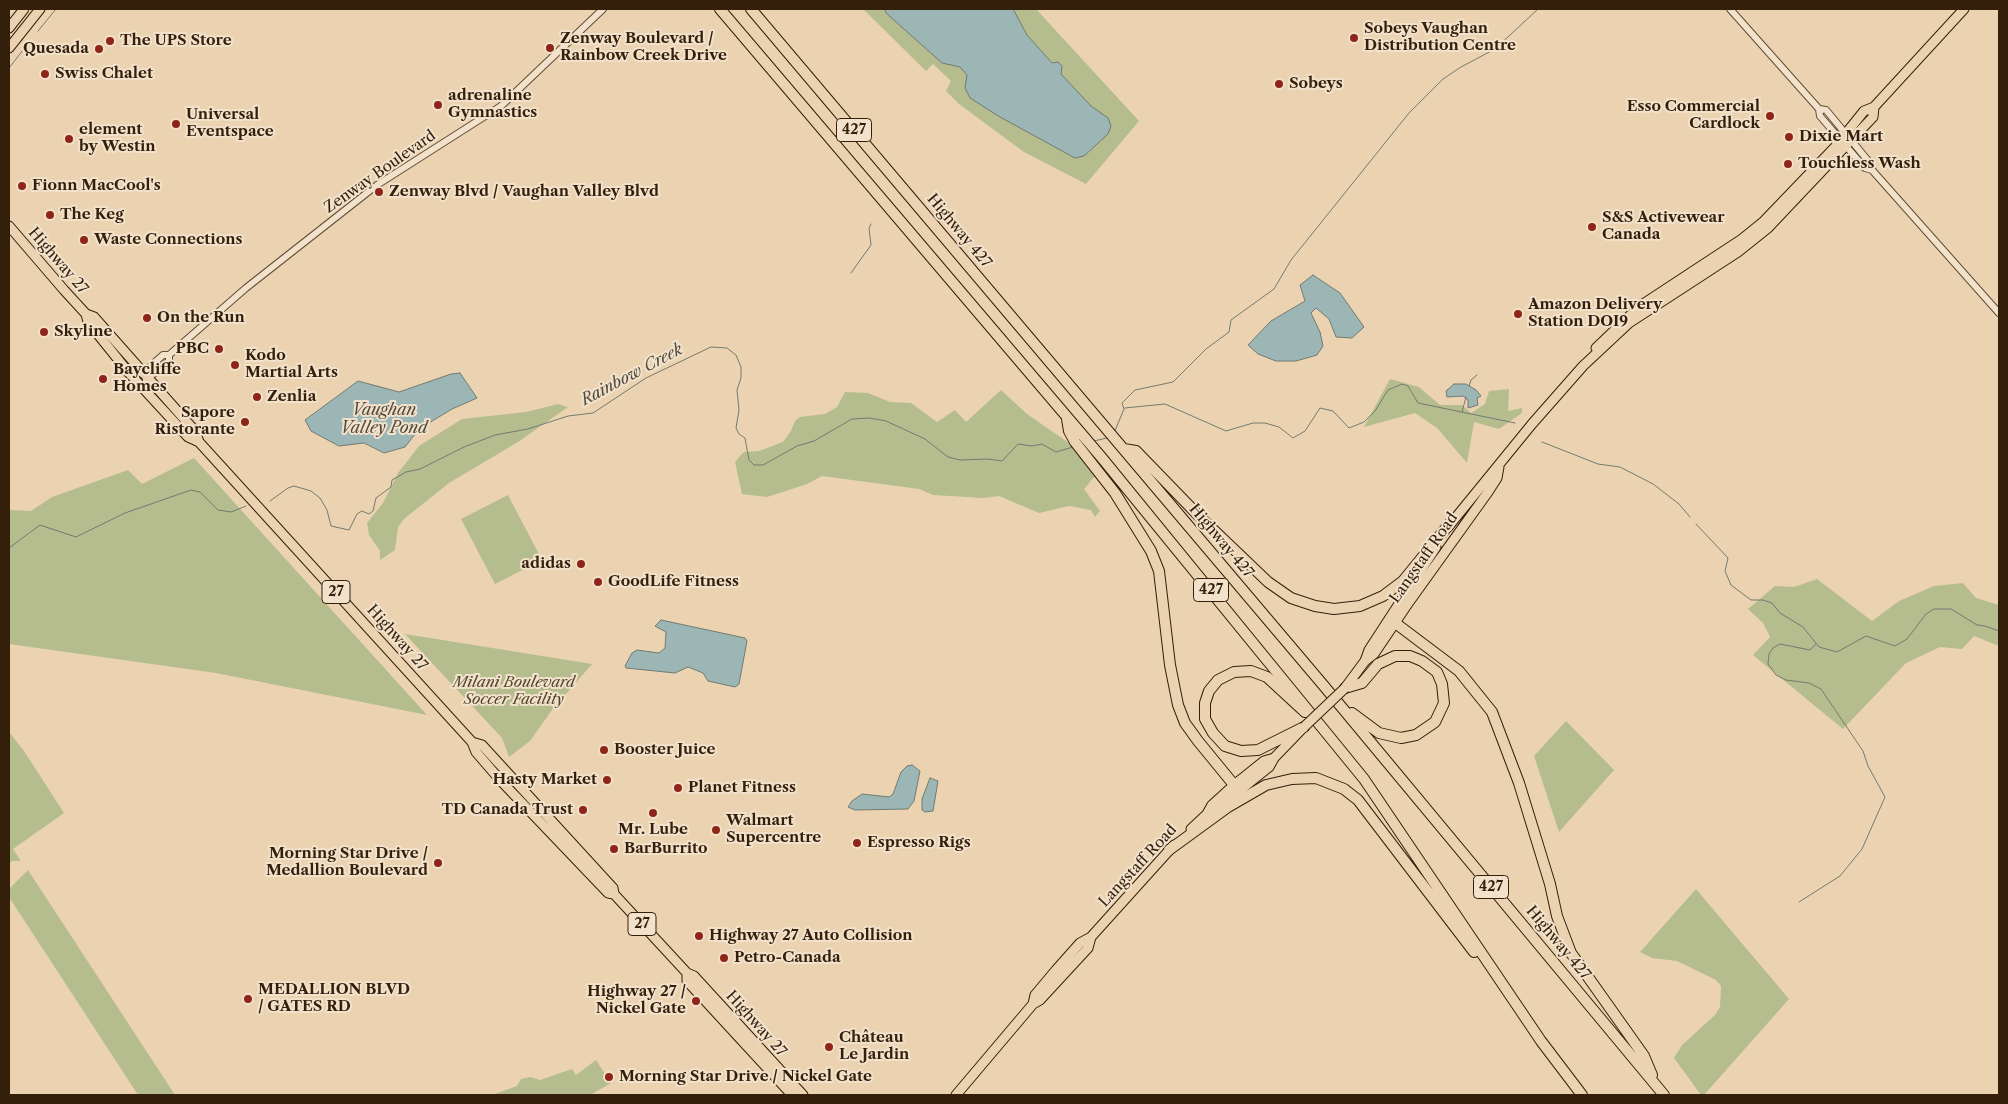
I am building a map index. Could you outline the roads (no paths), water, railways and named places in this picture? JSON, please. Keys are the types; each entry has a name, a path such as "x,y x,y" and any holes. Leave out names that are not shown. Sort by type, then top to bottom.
{"highway":[{"name":"427","path":"720,9 1067,417 1076,434 1102,458 1364,778 1542,1041 1582,1095"},
{"name":"Highway 427","path":"751,9 1324,686 1661,1091"},
{"path":"1076,434 1092,464 1115,493 1142,533 1159,571 1173,679 1185,723 1237,788"},
{"path":"1124,449 1136,451 1198,515 1268,582 1291,598 1315,606 1334,609 1360,606 1383,596 1404,581 1451,522"},
{"path":"1393,621 1459,671 1492,712 1519,783 1550,884 1557,916 1572,954 1644,1056 1661,1091"},
{"path":"1324,686 1362,721 1379,733 1401,738 1416,735 1435,722 1444,702 1442,684 1437,672 1422,660 1410,656 1395,656 1378,664 1362,682 1345,688"},
{"path":"1304,727 1258,750 1241,751 1225,746 1213,734 1205,719 1205,703 1209,691 1218,680 1234,672 1251,671 1267,677 1293,702 1320,723"},
{"path":"1169,850 1228,807 1266,785 1316,778 1344,789 1358,800 1392,842 1542,1041"}],"main road":[{"path":"9,28 24,9"},
{"path":"9,48 40,9"},
{"name":"Langstaff Road","path":"956,1095 1033,1004 1035,995 1056,970 1080,944 1091,937 1169,850 1207,814 1212,805 1237,788 1264,761 1274,758 1345,688 1365,661 1374,654 1451,522 1583,366 1585,358 1640,306 1742,239 1763,222 1846,140 1864,111 1874,107 1964,9"},
{"name":"Highway 27","path":"9,226 86,314 88,322 194,431 200,442 472,742 476,752 502,782 608,892 614,894 687,973 694,976 803,1095"},
{"name":"Langstaff Road","path":"1393,621 1492,485 1499,467"},
{"name":"Highway 27","path":"687,973 688,981 792,1095"}],"street":[{"name":"Zenway Boulevard","path":"143,379 169,361 169,355 246,288 377,185 501,106 603,9"},
{"path":"1730,9 1819,109 1820,116 1870,163 1872,170 1999,313"}],"water":[{"path":"885,9 1013,9 1027,35 1052,63 1058,62 1062,66 1061,74 1091,106 1108,118 1111,126 1108,134 1084,156 1075,158 1000,117 970,98 965,88 967,75 960,67 942,63 886,13"},
{"path":"1313,275 1340,293 1364,327 1352,338 1336,337 1329,319 1316,308 1311,313 1320,332 1323,346 1317,355 1296,361 1276,361 1258,354 1248,345 1271,321 1305,301 1300,285"},
{"name":"Vaughan Valley Pond","path":"460,373 477,398 452,409 419,429 405,447 384,453 364,443 339,446 311,431 305,420 358,381 399,392 451,374"},
{"path":"1454,384 1466,384 1476,390 1481,396 1477,398 1478,405 1468,408 1468,400 1463,396 1447,397 1446,391"},
{"path":"661,620 745,638 747,641 739,684 735,687 708,681 703,673 688,667 675,673 626,668 625,666 632,653 637,650 659,653 665,648 666,632 655,626"},
{"path":"912,765 920,771 914,801 908,809 855,810 848,807 852,801 862,794 889,797 893,794 901,772 907,766"},
{"path":"930,778 938,781 933,811 925,812 922,810 922,799"}],"waterway":[{"path":"38,31 56,9"},
{"path":"1114,433 1124,409 1122,403 1135,390 1173,382 1206,349 1229,332 1231,320 1274,289 1291,260 1409,113 1443,79 1495,49 1538,9"},
{"path":"9,68 30,41"},
{"path":"851,273 871,245 869,228 871,224"},
{"name":"Rainbow Creek","path":"270,501 294,486 311,491 320,498 327,510 331,526 349,530 357,514 362,511 369,514 373,511 376,498 391,487 392,480 406,472 420,469 464,447 495,435 528,429 568,416 593,413 646,378 711,347 727,348 736,355 741,367 741,378 737,390 739,410 736,428 739,434 745,438 749,460 754,465 763,465 797,446 814,441 852,419 869,418 886,421 925,439 948,457 960,460 988,459 1002,461 1018,444 1032,446 1042,444 1056,452 1073,447"},
{"path":"1469,386 1471,380 1477,375"},
{"name":"Rainbow Creek","path":"1125,408 1165,404 1226,431 1253,423 1265,423 1279,427 1293,438 1305,431 1320,408 1333,411 1349,428 1364,422 1375,411 1388,390 1402,384 1408,386 1418,403 1515,423"},
{"path":"1462,412 1466,397"},
{"name":"Rainbow Creek","path":"1094,441 1107,438"},
{"name":"Rainbow Creek","path":"1542,442 1598,464 1620,467 1653,484 1679,504 1690,517"},
{"name":"Rainbow Creek","path":"9,548 40,525 76,537 125,513 191,490 200,492 218,510 231,512 246,506"},
{"name":"Rainbow Creek","path":"1696,524 1728,558 1725,571 1731,585 1751,600 1763,600 1772,603 1780,613 1803,627 1819,647 1837,652 1866,636 1895,646 1907,639 1926,614 1934,609 1951,609 1977,625 1999,631"},
{"path":"1799,902 1840,876 1862,849 1885,797 1868,766 1863,751 1821,689 1809,683 1786,680 1776,675 1768,664 1769,654 1773,648 1780,644 1810,650 1816,644"}],"place":[{"name":"Sobeys Vaughan Distribution Centre","path":"1354,38"},
{"name":"The UPS Store","path":"110,41"},
{"name":"Zenway Boulevard / Rainbow Creek Drive","path":"550,48"},
{"name":"Quesada","path":"99,49"},
{"name":"Swiss Chalet","path":"45,74"},
{"name":"Sobeys","path":"1279,84"},
{"name":"adrenaline Gymnastics","path":"438,105"},
{"name":"Esso Commercial Cardlock","path":"1770,116"},
{"name":"Universal Eventspace","path":"176,124"},
{"name":"Dixie Mart","path":"1789,137"},
{"name":"element by Westin","path":"69,139"},
{"name":"Touchless Wash","path":"1788,164"},
{"name":"Fionn MacCool's","path":"22,186"},
{"name":"Zenway Blvd / Vaughan Valley Blvd","path":"379,192"},
{"name":"The Keg","path":"50,215"},
{"name":"S&S Activewear Canada","path":"1592,227"},
{"name":"Waste Connections","path":"84,240"},
{"name":"Amazon Delivery Station DOI9","path":"1518,314"},
{"name":"On the Run","path":"147,318"},
{"name":"Skyline","path":"44,332"},
{"name":"PBC","path":"219,349"},
{"name":"Kodo Martial Arts","path":"235,365"},
{"name":"Baycliffe Homes","path":"103,379"},
{"name":"Zenlia","path":"257,397"},
{"name":"Sapore Ristorante","path":"245,422"},
{"name":"adidas","path":"581,564"},
{"name":"GoodLife Fitness","path":"598,582"},
{"name":"Booster Juice","path":"604,750"},
{"name":"Hasty Market","path":"607,780"},
{"name":"Planet Fitness","path":"678,788"},
{"name":"TD Canada Trust","path":"583,810"},
{"name":"Mr. Lube","path":"653,813"},
{"name":"Walmart Supercentre","path":"716,830"},
{"name":"Espresso Rigs","path":"857,843"},
{"name":"BarBurrito","path":"614,849"},
{"name":"Morning Star Drive / Medallion Boulevard","path":"438,863"},
{"name":"Highway 27 Auto Collision","path":"699,936"},
{"name":"Petro-Canada","path":"724,958"},
{"name":"MEDALLION BLVD / GATES RD","path":"248,999"},
{"name":"Highway 27 / Nickel Gate","path":"696,1001"},
{"name":"Château Le Jardin","path":"829,1047"},
{"name":"Morning Star Drive / Nickel Gate","path":"609,1077"}],"park label":[{"name":"Milani Boulevard Soccer Facility","path":"514,692"}]}
